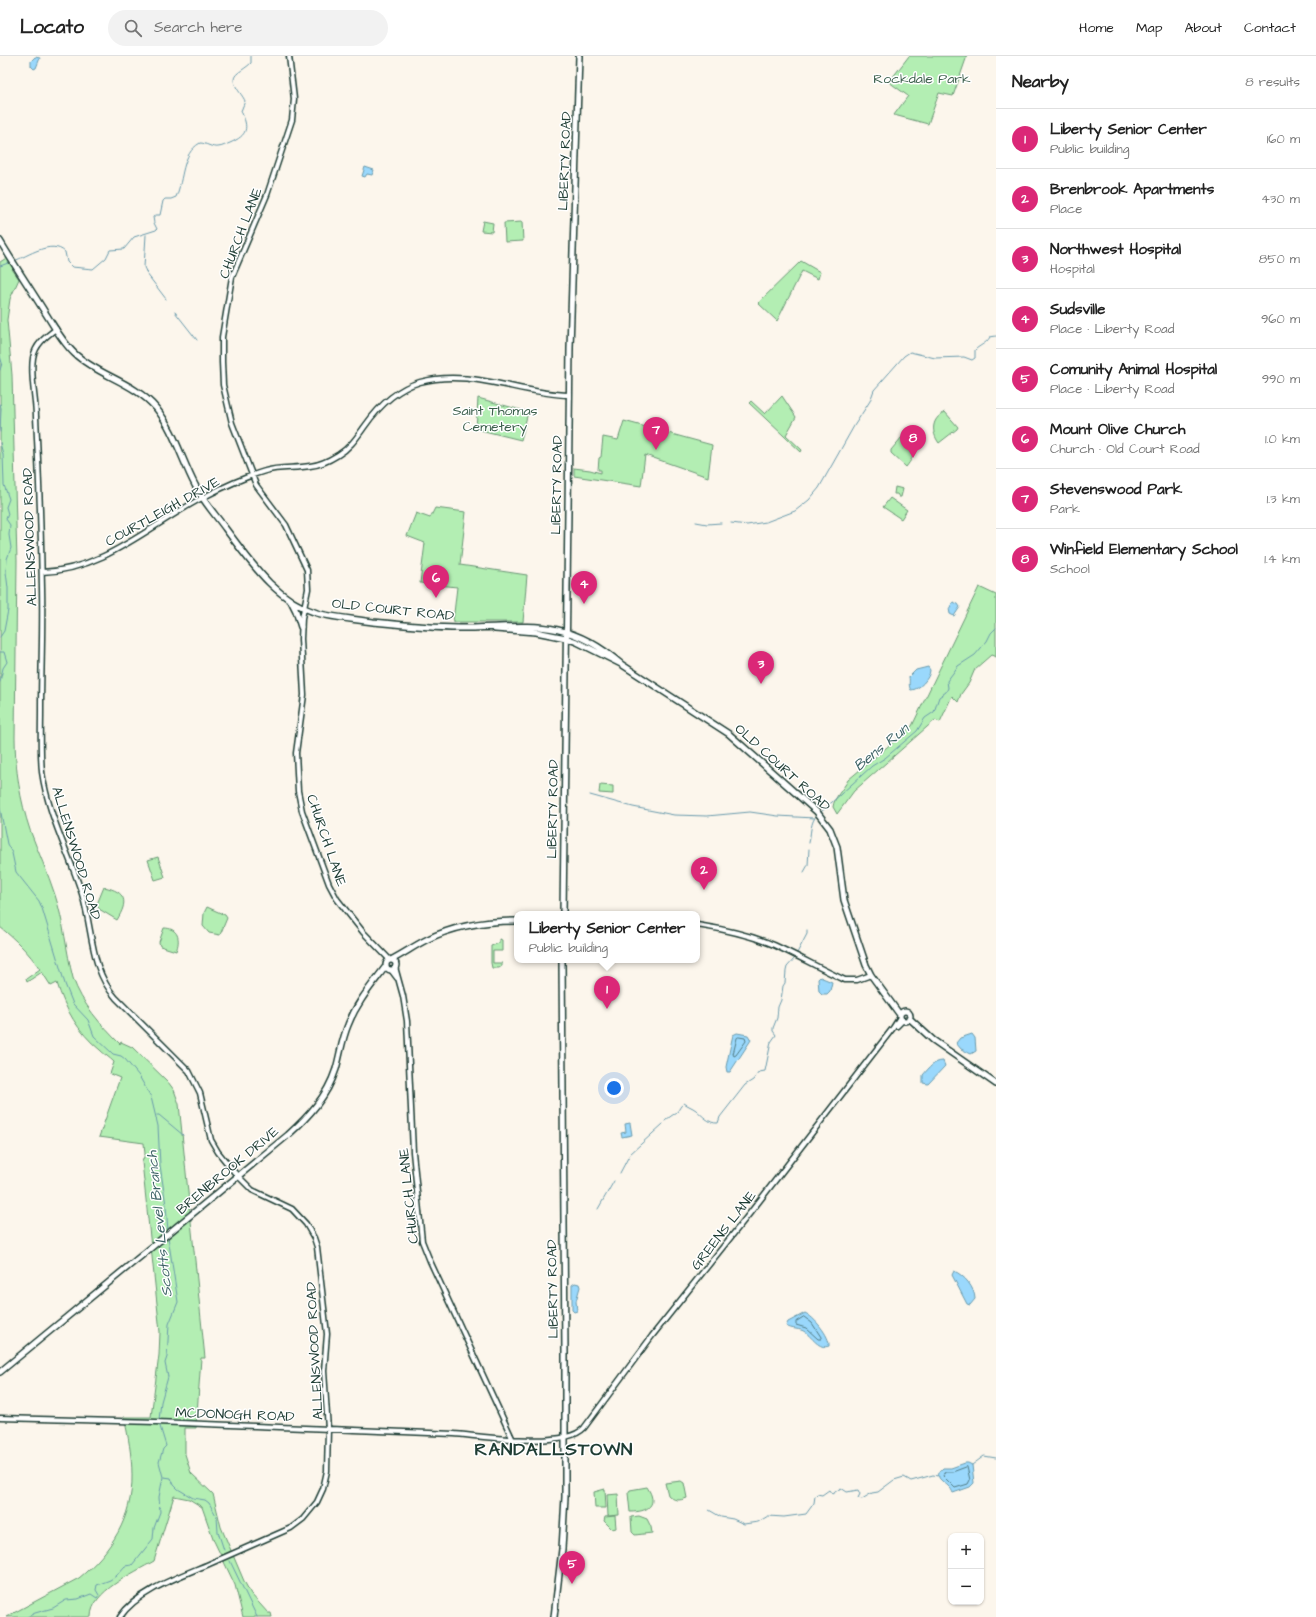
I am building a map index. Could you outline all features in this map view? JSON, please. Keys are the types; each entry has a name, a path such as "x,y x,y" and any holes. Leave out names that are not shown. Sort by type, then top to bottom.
{"main road":[{"name":"LIBERTY ROAD","path":"563,911 569,395 579,56"},
{"name":"OLD COURT ROAD","path":"0,241 67,346 76,355 92,366 137,391 153,404 167,425 202,498 267,580 290,600 317,613 336,617 425,627 486,628 536,632 566,638 577,642 621,664"},
{"path":"290,600 296,611 301,627"},
{"name":"OLD COURT ROAD","path":"486,628 511,625 529,626 566,632 593,643 621,664 729,734 819,814 830,830 837,846 847,911 871,975 903,1017 996,1084"},
{"name":"BRENBROOK DRIVE","path":"0,1372 297,1127 321,1100 335,1071 353,1013 364,994 379,976 401,955 427,940 458,927 487,922 514,921"},
{"name":"LIBERTY ROAD","path":"554,1617 563,1536 565,1437 562,963"}],"street":[{"name":"CHURCH LANE","path":"288,56 294,100 292,120 267,195 232,277 222,337 222,368 225,395 232,423 252,476 260,492 274,507 286,524 304,562 308,584 301,627 304,686 296,753 300,800 324,869 337,899 391,965 398,980 403,996 407,1021 413,1152 422,1241 513,1440"},
{"name":"ALLENSWOOD ROAD","path":"56,329 40,342 34,353 32,366 36,415 42,572 40,741 42,770 51,812 83,898 98,969 110,992 189,1071 200,1093 211,1140 218,1152 252,1190 292,1209 306,1224 314,1238 319,1256 327,1339 325,1388 328,1429 327,1472 323,1490 317,1502 303,1519 285,1530 176,1578 148,1593 130,1606 120,1617"},
{"name":"COURTLEIGH DRIVE","path":"42,572 68,569 91,561 141,536 202,498 252,476 273,469 310,466 332,459 347,449 376,411 391,397 401,390 424,382 449,378 484,380 546,394 569,395"},
{"path":"700,925 755,938 845,980 857,980 871,975"},
{"name":"GREENS LANE","path":"565,1437 578,1434 584,1428 652,1336 903,1017"},
{"name":"MCDONOGH ROAD","path":"0,1418 156,1422 477,1435 528,1441 565,1437"}],"green space":[{"name":"Rockdale Park","path":"909,56 967,56 953,96 939,93 928,124 894,115 908,96 889,82"},
{"path":"483,221 493,223 492,232 481,231"},
{"path":"522,222 523,241 505,242 504,223"},
{"path":"8,257 14,267 12,269 19,279 10,299 7,320 12,375 17,561 15,749 21,796 26,819 55,895 61,916 73,978 81,996 99,1022 120,1044 121,1042 132,1047 168,1082 174,1090 179,1104 205,1358 201,1358 196,1428 185,1428 185,1454 191,1473 213,1494 221,1527 244,1581 251,1594 268,1613 271,1613 272,1617 243,1617 235,1585 214,1541 202,1507 189,1499 174,1496 154,1561 125,1577 106,1591 98,1599 93,1608 91,1617 6,1617 79,1578 101,1557 118,1532 129,1505 132,1475 124,1417 151,1417 159,1355 160,1332 142,1162 145,1154 144,1143 99,1137 120,1078 110,1074 114,1062 85,1036 73,1020 57,983 51,986 42,972 27,982 26,979 40,969 22,947 0,927 0,262"},
{"path":"801,261 820,272 818,279 802,271 777,321 758,303"},
{"path":"782,396 796,417 786,435 802,450 801,452 749,403 751,401 765,414"},
{"name":"Saint Thomas Cemetery","path":"478,398 528,412 521,440 476,429"},
{"path":"945,412 958,427 939,443 936,439 934,426 937,418"},
{"path":"624,421 712,445 708,477 645,455 641,486 574,476 574,468 601,473 601,470 598,470 603,437 618,440"},
{"path":"902,437 911,443 914,450 912,458 906,467 891,453 891,450"},
{"path":"895,487 903,489 901,497 894,494"},
{"path":"890,498 907,510 901,519 883,507"},
{"path":"435,508 466,512 460,565 527,575 523,622 453,622 457,587 420,583 425,543 407,536 416,513 430,518"},
{"path":"979,587 996,595 996,657 991,655 975,669 958,702 952,696 940,722 935,720 854,791 837,814 833,807 834,803 848,780 912,726"},
{"path":"600,785 613,786 613,794 599,793"},
{"path":"158,857 165,877 155,880 148,860"},
{"path":"104,887 117,892 123,899 123,908 117,920 99,909 97,904"},
{"path":"207,907 225,915 227,918 220,935 209,933 203,926 204,913"},
{"path":"164,928 169,928 177,935 178,942 176,951 160,946 159,942"},
{"path":"499,939 502,940 502,951 493,951 493,963 502,963 502,966 499,968 492,968 491,946 499,943"},
{"path":"681,1481 684,1483 687,1498 679,1500 670,1497 668,1495 665,1483"},
{"path":"647,1487 652,1498 652,1503 650,1506 642,1511 630,1512 628,1493 630,1490"},
{"path":"605,1489 606,1508 595,1508 594,1492"},
{"path":"618,1494 619,1515 608,1516 607,1495"},
{"path":"615,1516 616,1528 612,1529 604,1521 605,1517"},
{"path":"639,1516 647,1519 652,1533 635,1535 632,1532 631,1517"}],"water":[{"path":"35,57 40,58 36,68 34,69 31,66 31,61"},
{"path":"365,167 374,170 372,175 367,174 365,177 362,176"},
{"path":"953,602 958,604 960,607 954,616 950,614 949,609"},
{"path":"928,667 930,673 926,680 921,686 911,690 909,677 916,670"},
{"path":"820,977 832,982 830,991 827,994 822,994 819,991 818,979"},
{"path":"737,1033 748,1035 751,1040 730,1072 727,1072 726,1067 733,1035"},
{"path":"972,1034 975,1038 976,1051 971,1054 961,1049 956,1043 960,1038"},
{"path":"943,1061 945,1066 928,1084 923,1083 923,1075 927,1070 932,1065"},
{"path":"630,1123 632,1135 622,1137 621,1133 626,1132 625,1124"},
{"path":"954,1271 965,1279 971,1286 975,1299 970,1305 967,1304 952,1275"},
{"path":"575,1283 579,1284 580,1287 576,1301 577,1311 574,1312 572,1310 572,1285"},
{"path":"805,1313 813,1318 821,1327 827,1337 829,1346 825,1347 819,1345 803,1331 786,1326 788,1322"},
{"path":"965,1463 972,1465 974,1483 970,1487 953,1493 950,1488 940,1479 940,1471 943,1468 951,1468"}],"waterway":[{"name":"Scotts Level Branch","path":"14,261 40,250 53,247 59,248 65,252 67,262 72,267 93,269 106,258 110,250 124,249 134,237 156,230 153,217 160,215 163,201 165,199 176,197 186,160 194,148 200,143 214,147 221,147 236,140 244,134 246,126 241,111 245,101 236,87 234,80 235,76 251,63 251,56"},
{"path":"146,235 144,267 147,274 166,299"},
{"name":"Scotts Level Branch","path":"0,266 11,262"},
{"path":"175,312 197,340"},
{"path":"731,523 747,525 766,522 795,511 809,500 819,488 870,401 874,390 904,356 910,352 935,358 964,357 972,360 975,358 975,350 990,337 996,336"},
{"name":"Scotts Level Branch","path":"0,356 2,363 0,370"},
{"name":"Scotts Level Branch","path":"0,404 0,432"},
{"name":"Scotts Level Branch","path":"0,443 3,454 4,485 9,499 6,507 8,514 6,519 10,525 9,535 11,548 7,559 6,572 8,610 4,631 0,637"},
{"path":"696,522 707,524 721,523"},
{"name":"Bens Run","path":"821,812 872,766 885,758 917,731 925,718 934,712 939,697 946,692 948,688 947,681 958,666 975,655 996,628"},
{"name":"Scotts Level Branch","path":"0,652 4,652 7,662 3,668 0,682"},
{"path":"590,795 633,807 674,815 707,816 750,812 778,816 814,818"},
{"name":"Scotts Level Branch","path":"0,808 7,844 12,853 16,872 39,901 65,984 73,1004 88,1020 94,1036 113,1054 121,1056 125,1059 139,1076 151,1097 158,1126 160,1165 168,1231"},
{"name":"Bens Run","path":"809,843 812,825 817,815"},
{"name":"Bens Run","path":"804,872 808,865 809,849"},
{"name":"Bens Run","path":"796,955 807,934 807,930"},
{"name":"Bens Run","path":"665,1121 677,1112 684,1103 696,1110 709,1121 718,1123 720,1117 745,1085 753,1080 759,1072 765,1071 771,1042 776,1035 773,1028 777,1018 787,967 795,958"},
{"path":"157,1115 159,1115 183,1135"},
{"name":"Bens Run","path":"620,1173 630,1154 663,1124"},
{"name":"Bens Run","path":"598,1209 614,1181"},
{"name":"Scotts Level Branch","path":"159,1420 161,1402 168,1377 165,1363 167,1357 169,1324 178,1302 168,1237"},
{"name":"Scotts Level Branch","path":"27,1617 53,1608 66,1600 78,1599 91,1594 97,1598 99,1595 96,1590 97,1585 116,1576 125,1566 132,1565 153,1539 154,1528 160,1512 159,1497 163,1477 159,1462 163,1449 166,1446 159,1423"},
{"path":"972,1465 984,1456 996,1458"},
{"path":"709,1510 721,1517 733,1519 744,1524 758,1522 768,1516 784,1517 806,1514 814,1503 815,1496 817,1494 822,1495 829,1490 832,1494 841,1488 847,1492 858,1490 860,1494 858,1498 862,1499 872,1493 878,1492 894,1480 904,1477 911,1481 933,1475 939,1476"},
{"path":"164,1477 171,1478 174,1485 178,1489 193,1498 205,1500 209,1503 217,1517 218,1532 224,1550"},
{"path":"230,1561 257,1617"}],"place":[{"name":"Stevenswood Park","path":"656,450"},
{"name":"Winfield Elementary School","path":"913,458"},
{"name":"Mount Olive Church","path":"436,598"},
{"name":"Sudsville","path":"584,604"},
{"name":"Northwest Hospital","path":"761,684"},
{"name":"Brenbrook Apartments","path":"704,890"},
{"name":"Liberty Senior Center","path":"607,1009"},
{"name":"Comunity Animal Hospital","path":"572,1584"}],"district":[{"name":"RANDALLSTOWN","path":"554,1449"}]}
